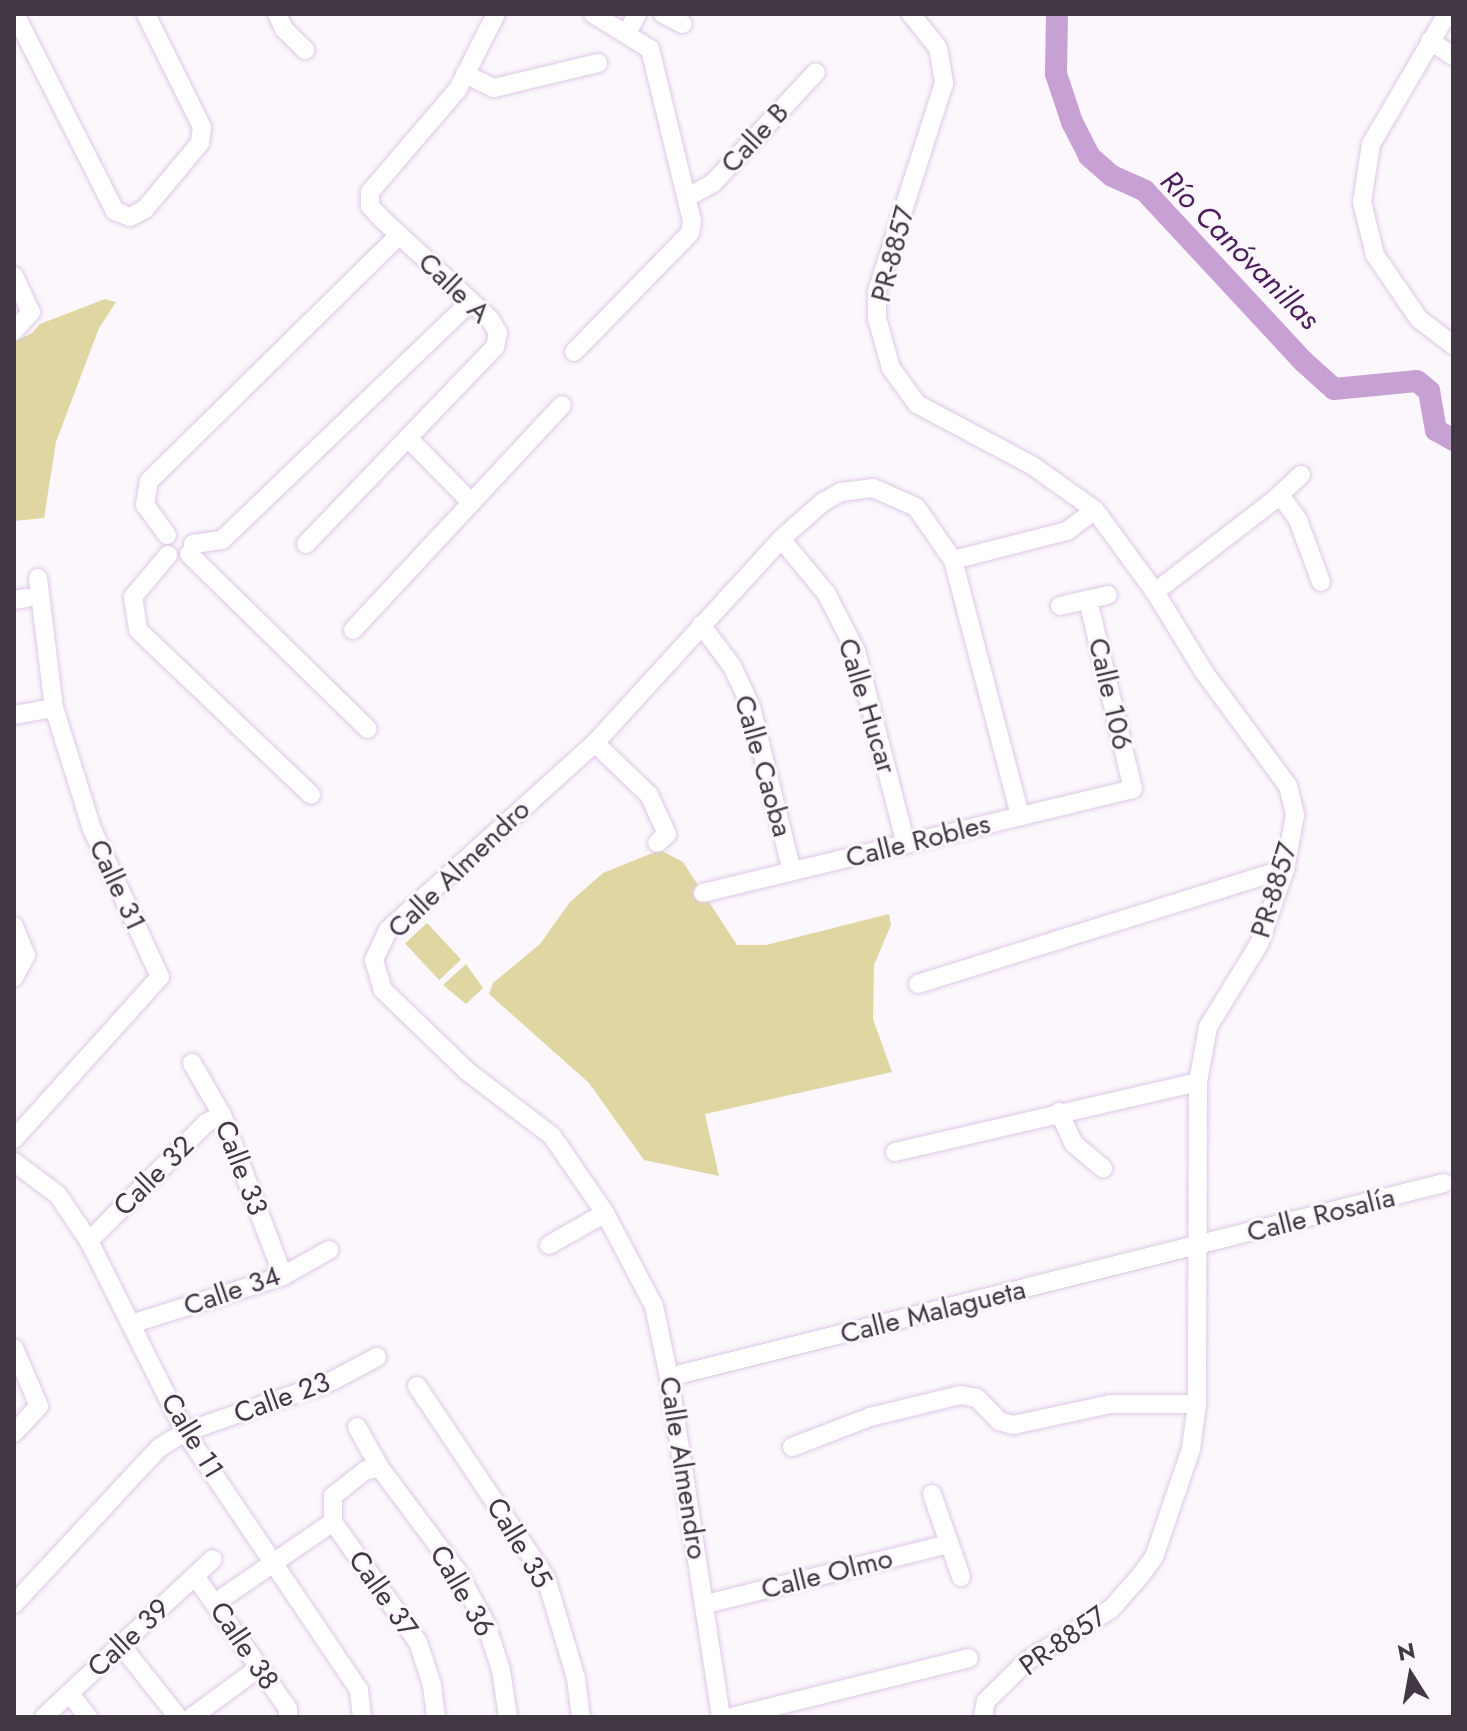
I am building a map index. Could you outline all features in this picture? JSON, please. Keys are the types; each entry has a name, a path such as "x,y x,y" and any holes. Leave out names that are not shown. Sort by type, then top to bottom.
{"street":[{"path":"15,14 115,211 130,217 145,209 200,143 202,127 146,14"},
{"path":"277,14 284,29 305,50"},
{"name":"Calle A","path":"306,544 495,347 498,333 490,319 370,206 370,192 458,89 496,14"},
{"path":"574,352 690,233 692,221 650,49 593,14"},
{"path":"627,33 637,14"},
{"path":"663,14 683,24"},
{"name":"PR-8857","path":"911,14 938,48 944,83 877,292 877,318 891,368 917,404 1033,466 1095,510 1155,592 1204,672 1288,786 1295,815 1285,869 1259,944 1208,1027 1198,1082 1197,1404 1191,1449 1154,1557 1111,1609 1028,1660 986,1701 983,1717"},
{"path":"1447,14 1371,144 1362,202 1375,255 1419,319 1453,345"},
{"path":"1430,41 1453,56"},
{"path":"465,74 494,88 598,63"},
{"name":"Calle B","path":"688,197 713,183 816,72"},
{"path":"167,535 145,505 149,481 399,235"},
{"path":"14,331 31,312 17,282"},
{"path":"167,535 163,546 168,555 179,559 191,549 222,540 471,301"},
{"path":"353,630 562,405"},
{"path":"408,438 471,502"},
{"path":"1155,592 1280,495 1301,475"},
{"name":"Calle Almendro","path":"721,1717 669,1377 654,1306 605,1213 552,1136 467,1071 383,990 374,960 388,930 595,743 781,539 823,502 841,492 873,488 916,507 953,560 1020,816"},
{"path":"1280,495 1298,520 1321,582"},
{"path":"953,560 1067,531 1095,510"},
{"path":"167,535 183,531 191,549 368,729"},
{"name":"Calle Hucar","path":"781,539 826,593 856,651 906,844"},
{"path":"168,555 133,597 138,630 311,795"},
{"name":"Calle 31","path":"14,1139 160,977 92,829 54,708 38,578"},
{"path":"1060,606 1108,595"},
{"name":"Calle 106","path":"1088,600 1133,789"},
{"name":"Calle Caoba","path":"701,625 732,666 751,707 792,871"},
{"path":"14,715 54,708"},
{"path":"595,743 649,795 667,834 657,843"},
{"name":"Calle Robles","path":"703,893 1133,789"},
{"path":"918,984 1285,869"},
{"path":"14,926 26,955 14,978"},
{"name":"Calle 33","path":"192,1063 222,1115 283,1276"},
{"path":"895,1152 1198,1082"},
{"path":"1059,1112 1074,1144 1103,1168"},
{"name":"Calle 32","path":"89,1241 206,1123 222,1115"},
{"name":"Calle 11","path":"14,1162 58,1195 89,1241 185,1432 359,1690 362,1717"},
{"name":"Calle Rosalía","path":"1198,1246 1444,1183"},
{"path":"549,1245 605,1213"},
{"name":"Calle Malagueta","path":"669,1377 1198,1246"},
{"name":"Calle 34","path":"131,1324 283,1276 329,1250"},
{"path":"14,1348 39,1406 14,1433"},
{"name":"Calle 23","path":"14,1604 159,1448 185,1432 332,1381 377,1357"},
{"name":"Calle 35","path":"417,1386 546,1578 576,1678 581,1717"},
{"path":"792,1447 870,1417 960,1395 977,1398 999,1421 1013,1425 1111,1404 1197,1404"},
{"name":"Calle 36","path":"357,1427 380,1468 457,1571 486,1624 501,1670 508,1717"},
{"path":"215,1603 273,1560 333,1522 333,1496 366,1470 380,1468"},
{"path":"932,1494 961,1577"},
{"name":"Calle 37","path":"333,1522 418,1642 432,1685 436,1717"},
{"name":"Calle Olmo","path":"706,1604 949,1544"},
{"name":"Calle 39","path":"44,1717 213,1559"},
{"name":"Calle 38","path":"195,1576 257,1669 288,1709 288,1717"},
{"path":"120,1644 178,1717"},
{"path":"731,1717 969,1658"},
{"path":"192,1717 257,1669"},
{"path":"70,1694 88,1717"}],"shaded area":[{"path":"105,299 116,302 99,328 56,442 44,518 14,521 14,342 32,333 40,324"},
{"path":"660,850 683,862 737,945 766,945 889,914 891,925 874,965 873,1019 892,1072 705,1114 719,1176 644,1160 589,1083 489,994 493,983 540,944 570,902 603,873"},
{"path":"427,923 461,960 439,980 405,943"},
{"path":"466,964 483,988 466,1004 443,985"}],"waterway":[{"name":"Río Canóvanillas","path":"1057,14 1056,74 1072,122 1089,156 1112,176 1145,191 1304,362 1334,389 1417,381 1429,391 1436,430 1453,440"}]}
